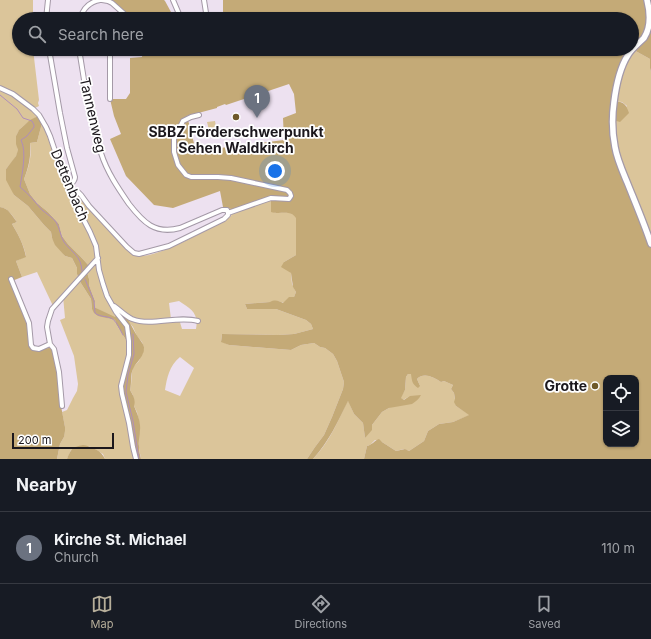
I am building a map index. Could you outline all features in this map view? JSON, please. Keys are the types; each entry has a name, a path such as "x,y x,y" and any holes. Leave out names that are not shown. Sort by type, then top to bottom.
{"street":[{"path":"47,12 48,0"},
{"path":"83,12 88,4 101,0 112,3 122,12"},
{"path":"173,0 179,12"},
{"path":"204,0 206,12"},
{"path":"639,43 646,36 649,30 650,23 647,0"},
{"path":"50,56 61,121 75,177 73,183 68,187"},
{"name":"Tannenweg","path":"80,56 89,110 101,154 110,175 125,199 137,214 150,226 165,230 172,230 222,210 227,210 228,213"},
{"path":"110,56 110,99"},
{"path":"627,56 623,63 617,82 614,101 612,120 615,148 651,244"},
{"name":"Dettenbach","path":"0,88 13,94 33,109 40,117 50,136 68,187 96,246 99,270 106,296 127,326 129,355 121,386 136,459"},
{"path":"71,193 78,192 127,247 134,253 140,254 174,244 224,219 228,213 271,198 289,199 291,196 287,190 230,178 192,177 186,175 178,165 174,152 174,139 183,122 190,117 199,115"},
{"path":"62,406 59,372 54,349 50,344 47,327 52,309 98,258"},
{"path":"11,279 29,323 31,345 33,348 39,349 50,344"},
{"path":"110,303 133,319 153,322 179,319 198,321"}],"shaded area":[{"path":"0,0 33,0 33,12 12,12 12,56 34,56 39,106 33,109 38,116 24,125 17,134 16,138 18,151 6,169 14,195 28,206 51,232 52,238 65,256 72,258 77,268 79,280 91,299 92,309 107,318 115,320 130,348 125,370 136,459 105,459 103,454 89,446 71,450 67,459 57,459 60,444 64,437 65,427 62,412 67,410 77,391 78,384 74,356 60,320 65,318 63,296 53,306 37,272 22,277 16,261 26,256 19,236 12,224 17,222 8,210 0,207"},
{"path":"102,0 164,0 171,12 122,12 112,3"},
{"path":"223,0 651,0 651,72 650,59 639,53 639,12 223,12"},
{"path":"639,53 650,59 651,233 648,234 620,166 612,120 627,106 622,102 614,101 617,82 629,56 639,56"},
{"path":"142,56 628,56 623,63 614,101 624,104 629,113 620,122 613,120 615,148 648,234 651,233 651,459 364,459 367,446 379,439 396,451 405,449 409,451 424,441 428,431 439,424 453,422 469,415 456,406 454,402 454,393 451,389 453,385 444,381 441,382 432,377 423,376 417,379 420,386 418,388 413,382 411,374 408,374 406,377 405,390 401,398 404,400 410,396 421,395 416,401 412,404 389,408 382,412 372,425 372,430 365,438 363,423 354,414 348,401 324,445 313,459 307,459 324,435 343,389 344,382 333,354 314,343 301,345 291,350 229,345 221,342 222,334 278,335 294,334 313,329 311,324 306,320 276,309 247,309 245,304 270,302 275,300 283,303 289,297 294,297 296,292 293,287 291,273 281,267 284,262 296,255 296,218 294,215 288,213 271,212 271,199 233,211 223,207 220,191 173,208 154,205 126,176 110,139 121,134 114,116 110,99 126,99 130,93 130,58","holes":["289,84 294,94 296,113 283,118 284,140 196,151 187,116 217,108 225,104 226,105"]},
{"path":"38,116 42,123 37,142 30,143 29,161 24,179 30,194 37,203 59,224 62,236 90,267 87,272 89,285 95,301 94,307 115,317 120,311 128,320 144,347 144,352 132,371 130,390 134,398 134,406 140,424 139,451 141,459 136,459 121,386 130,348 115,320 98,316 94,313 91,299 79,280 77,268 72,258 65,256 55,245 51,232 28,206 14,195 6,180 6,169 16,156 18,150 16,136 19,130 30,120"},
{"path":"215,121 217,132 210,134 207,122"},
{"path":"42,123 55,153 69,194 77,194 129,251 137,256 159,252 171,247 230,217 233,211 271,198 271,206 275,213 284,212 295,215 297,218 296,255 284,262 291,273 292,284 296,292 294,297 284,303 278,301 245,304 247,309 276,309 306,320 311,324 313,329 294,334 278,335 222,334 221,341 229,345 291,350 301,345 314,343 333,354 344,382 343,389 324,435 307,459 141,459 138,438 140,430 139,421 134,406 133,395 130,390 133,367 139,361 144,348 133,327 120,311 115,318 94,307 95,301 89,285 87,272 90,267 62,236 59,224 37,203 30,194 24,179 30,161 30,143 37,142","holes":["179,301 190,309 195,315 197,324 196,329 182,329 179,319 171,319 169,303","180,357 194,368 180,396 165,390 171,368"]},
{"path":"0,207 8,211 17,222 12,224 26,257 16,261 22,277 12,281 27,321 30,347 33,350 51,348 58,372 65,431 64,437 60,444 57,459 0,459"},
{"path":"408,374 412,374 420,386 417,379 423,376 429,376 441,382 444,381 453,385 451,389 454,393 456,406 470,415 453,422 439,424 428,431 424,441 409,451 404,449 396,451 382,442 375,440 367,446 364,459 313,459 329,438 348,400 354,414 363,423 365,438 372,425 382,412 403,400 400,398 405,390 406,377"},
{"path":"83,445 96,449 104,456 105,459 67,459 72,449"}],"waterway":[{"path":"0,95 17,109 23,118 32,121 34,125 27,136 21,140 24,157 20,187 56,222 64,242 80,261 82,271"},
{"path":"85,279 94,301 95,313 113,319 117,323 123,335"},
{"path":"133,334 134,354 128,375 126,392 133,421 139,459"}],"place":[{"name":"SBBZ Förderschwerpunkt Sehen Waldkirch","path":"236,117"},
{"name":"Kirche St. Michael","path":"257,118"},
{"name":"Grotte","path":"595,386"}]}
